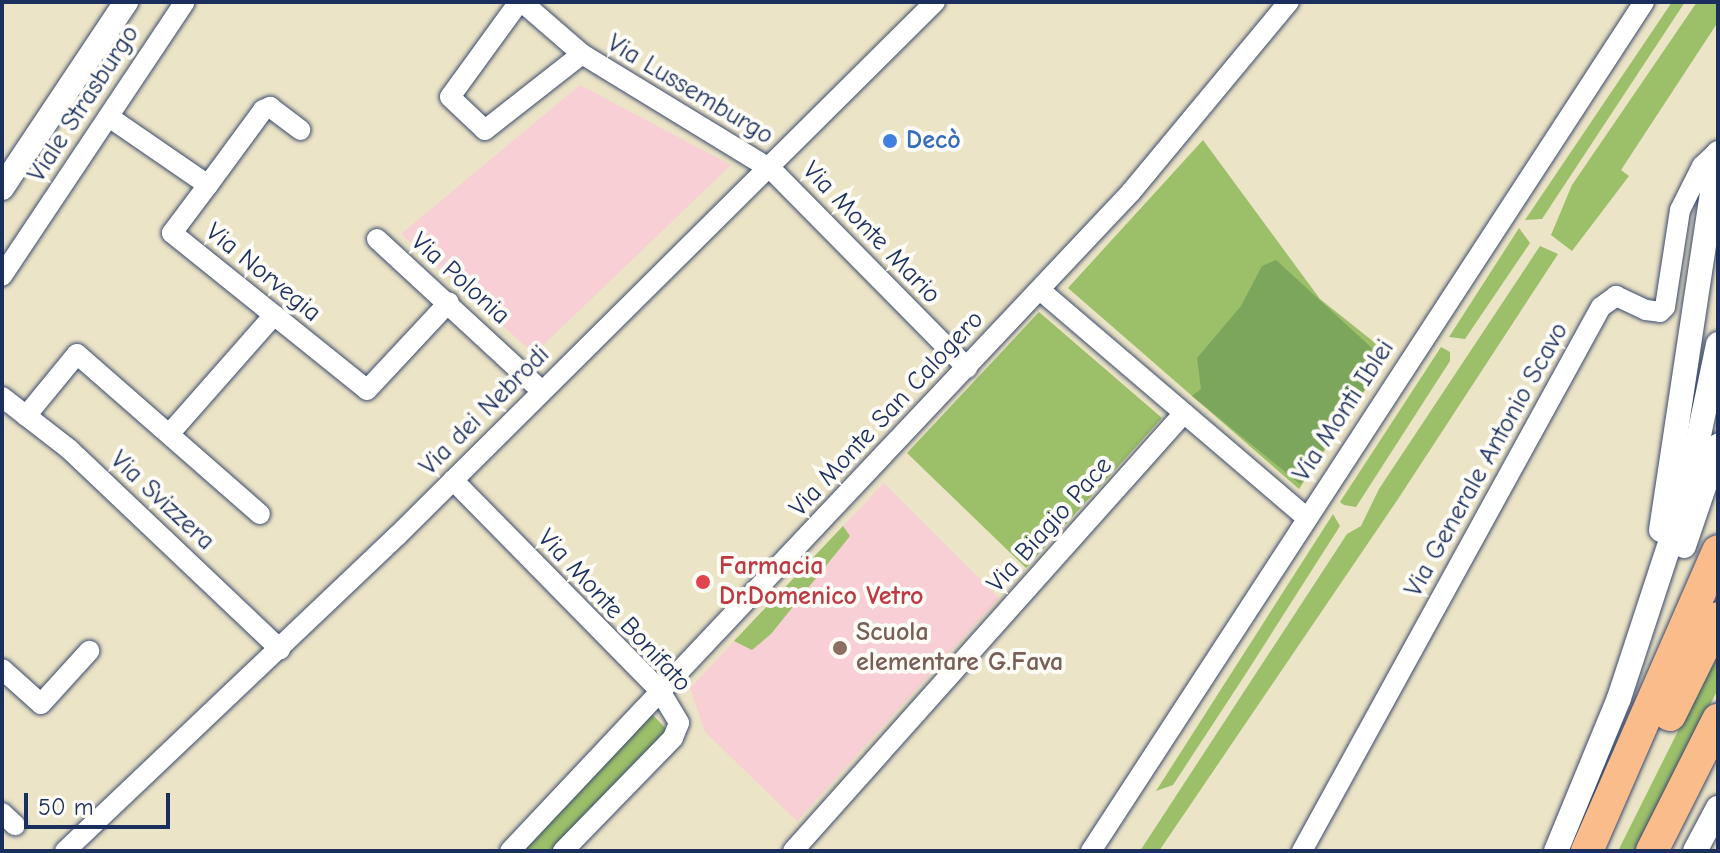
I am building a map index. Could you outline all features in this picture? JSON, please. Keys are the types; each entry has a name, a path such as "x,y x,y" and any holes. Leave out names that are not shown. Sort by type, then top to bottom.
{"main road":[{"path":"1587,851 1718,551"},
{"path":"1602,851 1718,618"},
{"path":"1652,851 1718,720"},
{"path":"1663,851 1718,754"}],"street":[{"name":"Viale Strasburgo","path":"2,188 126,2"},
{"name":"Viale Strasburgo","path":"2,276 185,2"},
{"name":"Via Lussemburgo","path":"582,54 485,130 450,97 520,2 582,54 772,170"},
{"name":"Via dei Nebrodi","path":"65,851 280,649 772,170 935,2"},
{"name":"Via Monte San Calogero","path":"510,851 1040,290 1191,125 1289,2"},
{"name":"Via Monti Iblei","path":"1091,851 1644,2"},
{"path":"208,185 263,110 270,107 300,130"},
{"name":"Via Norvegia","path":"109,117 208,185 172,233 367,390 449,302"},
{"path":"1649,605 1718,152"},
{"name":"Via Generale Antonio Scavo","path":"1302,851 1601,307 1616,296 1646,310 1660,312 1665,307 1680,210 1702,166 1718,152"},
{"name":"Via Monte Mario","path":"772,170 967,368"},
{"name":"Via Polonia","path":"377,239 449,302 542,391"},
{"path":"1040,290 1306,517"},
{"path":"171,432 274,315"},
{"path":"1619,698 1688,488 1718,344"},
{"path":"26,416 77,354 171,432 260,514"},
{"name":"Via Svizzera","path":"2,397 69,449 280,649"},
{"name":"Via Biagio Pace","path":"793,851 1184,413"},
{"path":"1556,851 1698,512 1718,446"},
{"name":"Via Monte Bonifato","path":"453,480 660,691 675,711 678,732 563,851"},
{"path":"2,669 41,704 89,651"},
{"path":"1543,851 1584,783"},
{"path":"1695,851 1718,808"}],"shaded area":[{"path":"580,85 731,165 534,354 401,234"},
{"name":"Scuola elementare G.Fava","path":"884,483 999,598 797,821 705,732 690,688"}],"green space":[{"path":"1672,2 1685,2 1542,219 1525,220"},
{"path":"1697,2 1718,2 1718,22 1621,170 1629,176 1572,251 1551,235 1572,185"},
{"path":"1203,140 1320,299 1389,354 1299,489 1068,288"},
{"path":"1519,228 1530,243 1465,339 1449,337"},
{"path":"1540,246 1558,254 1398,499 1159,851 1140,851 1347,534 1361,526 1379,489"},
{"path":"1276,260 1385,360 1300,484 1192,396 1201,389 1197,358 1241,306 1262,266"},
{"path":"1039,312 1162,418 1026,568 907,453"},
{"path":"1441,347 1450,352 1450,361 1356,507 1344,505 1340,502"},
{"path":"1333,514 1340,526 1245,675 1173,785 1156,791"},
{"path":"843,526 850,536 771,634 752,650 734,641"},
{"path":"1718,651 1718,689 1637,851 1618,851"},
{"path":"650,712 668,731 552,851 520,851"}],"place":[{"name":"Decò","path":"890,141"},
{"name":"Farmacia Dr.Domenico Vetro","path":"703,582"},
{"name":"Scuola elementare G.Fava","path":"840,648"}]}
